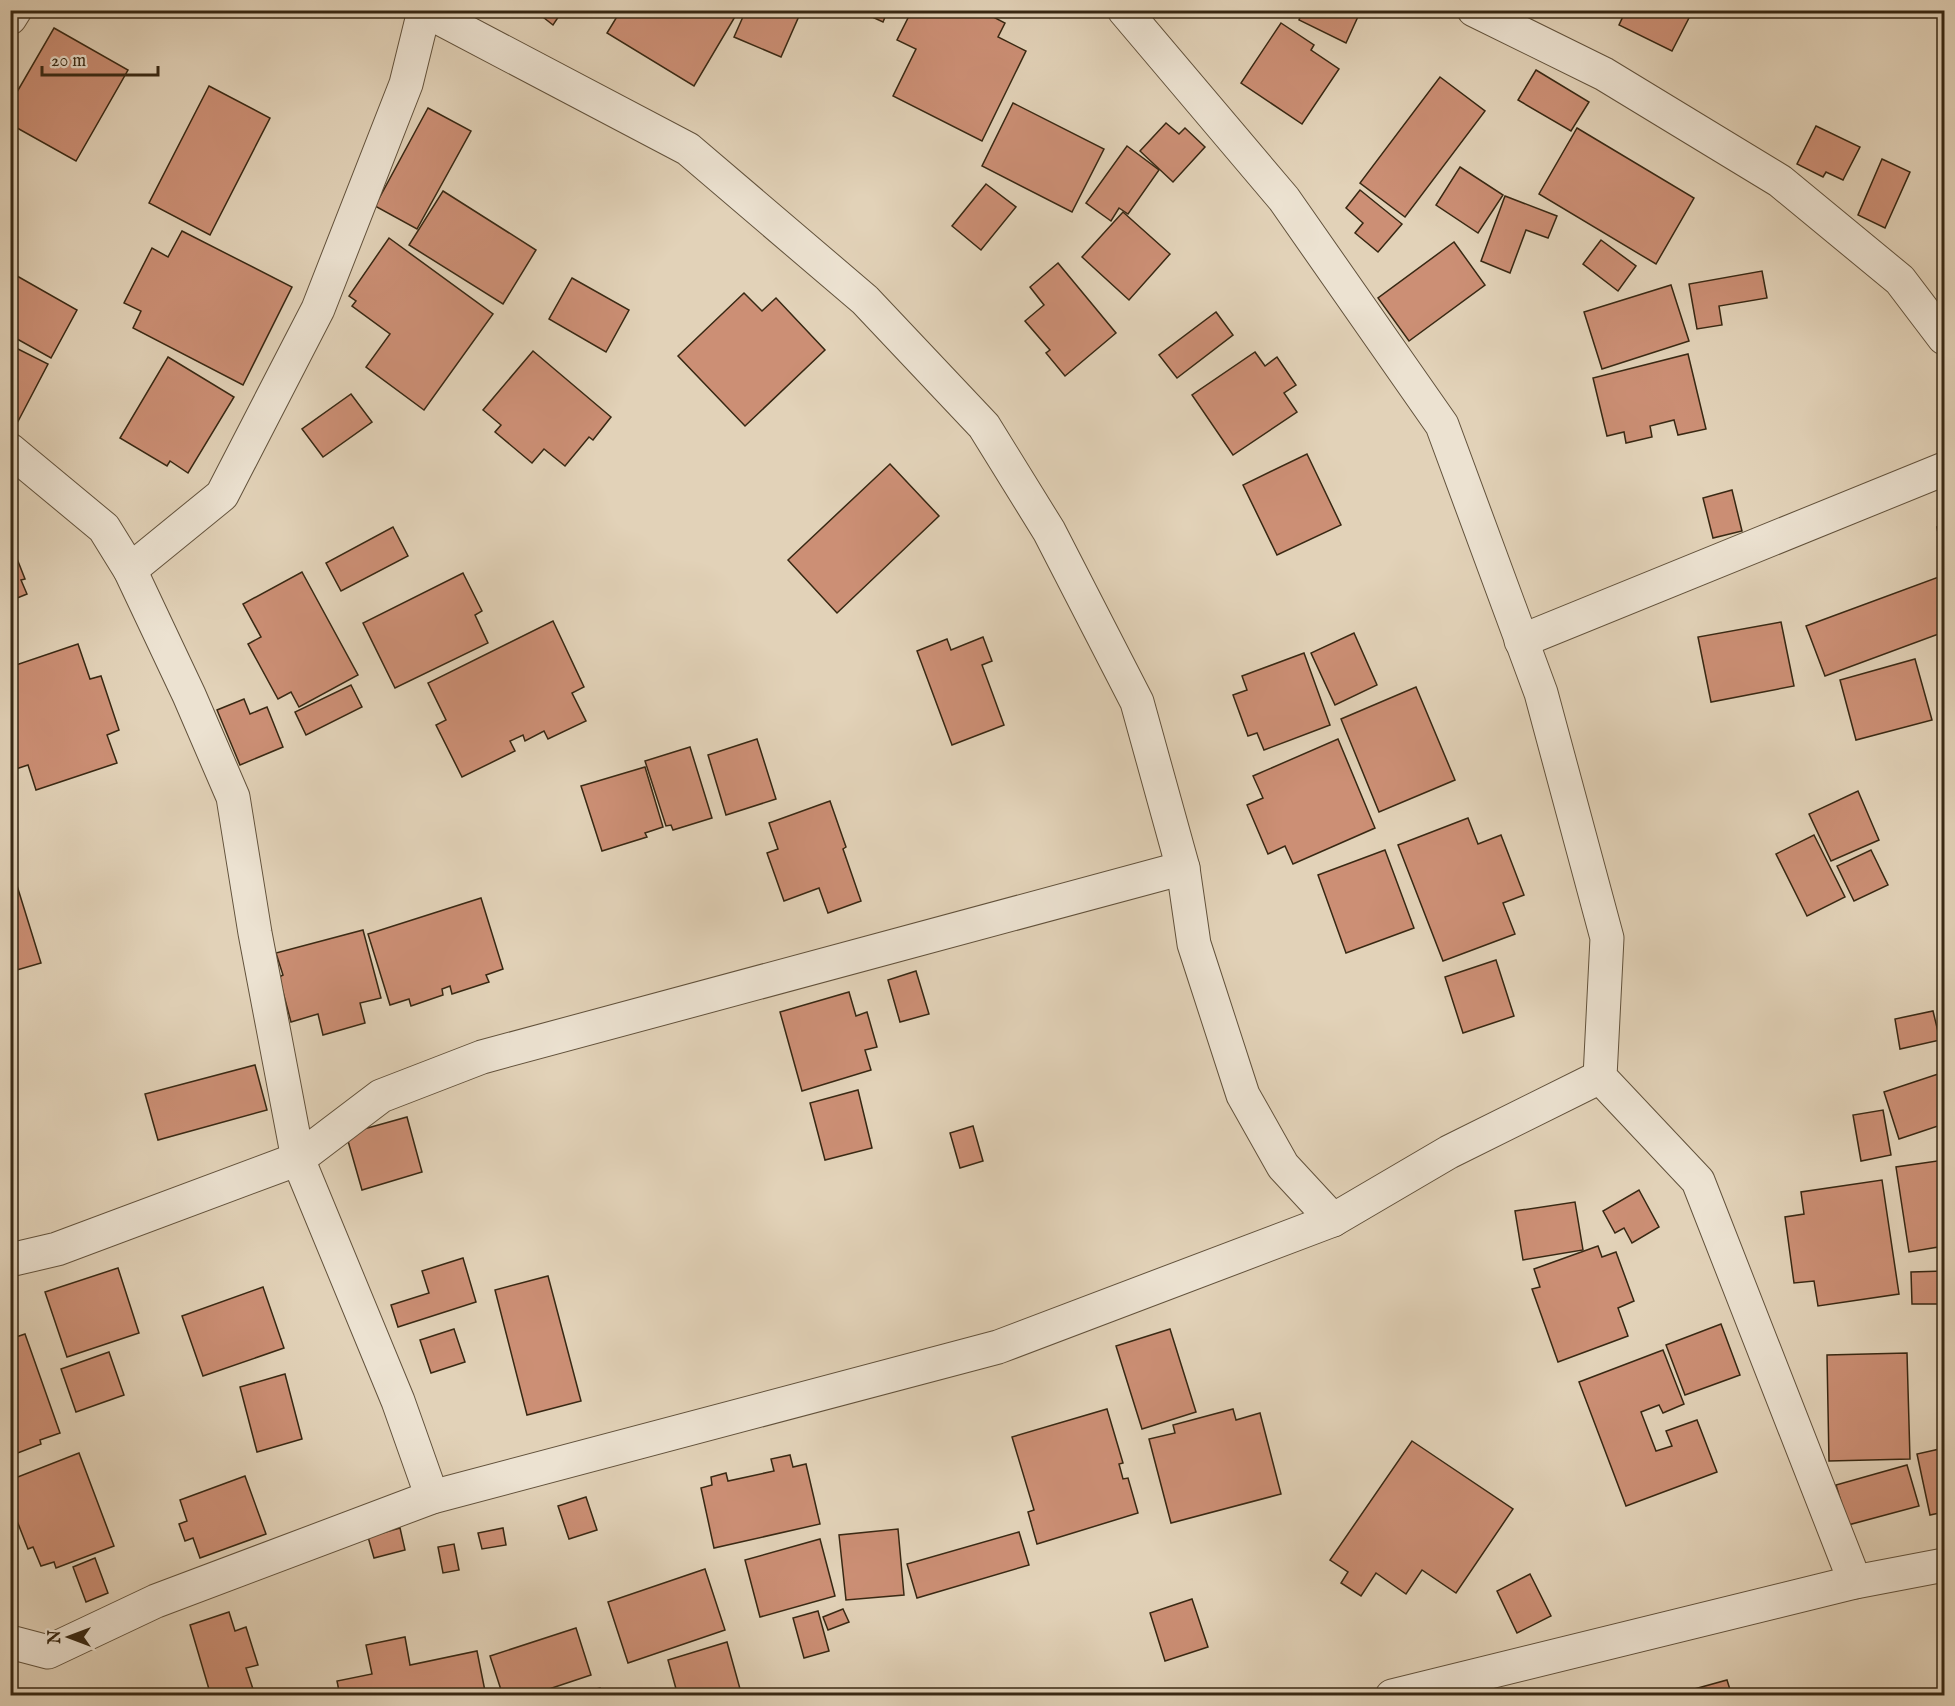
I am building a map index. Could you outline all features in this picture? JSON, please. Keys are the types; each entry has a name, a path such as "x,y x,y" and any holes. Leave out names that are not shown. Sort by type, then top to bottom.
{"street":[{"path":"10,18 15,10"},
{"path":"130,570 222,495 318,309 406,84 424,10 688,149 865,300 984,426 1049,531 1137,702 1183,868 1194,944 1243,1095 1283,1166 1333,1220"},
{"path":"1124,10 1284,199 1442,425 1541,693 1607,938 1600,1077 1698,1181 1855,1582"},
{"path":"1474,10 1604,74 1780,181 1900,280 1944,339"},
{"path":"10,450 104,528 130,570 189,695 232,797 298,1159 398,1401 432,1497"},
{"path":"1521,641 1944,469"},
{"path":"10,1260 57,1249 298,1159 381,1096 482,1058 1183,868"},
{"path":"10,1642 48,1652 156,1601 432,1497 998,1347 1333,1220 1449,1152 1600,1077"},
{"path":"1392,1695 1855,1582 1944,1565"}],"building":[{"path":"534,10 563,10 553,25"},
{"path":"621,10 739,10 694,86 607,33"},
{"path":"746,10 786,10 799,16 781,57 734,37"},
{"path":"857,10 888,10 883,22"},
{"path":"912,10 946,10 956,16 958,10 980,10 1005,23 998,37 1026,51 982,141 893,96 916,49 897,40"},
{"path":"1303,10 1361,10 1346,43 1299,20"},
{"path":"1626,10 1685,10 1691,14 1672,51 1619,25"},
{"path":"1281,23 1314,45 1311,50 1339,69 1302,124 1241,83"},
{"path":"54,28 128,70 76,161 10,124 10,104"},
{"path":"1536,70 1589,102 1571,131 1518,100"},
{"path":"1440,77 1485,111 1405,217 1360,183"},
{"path":"209,86 270,118 210,235 149,203"},
{"path":"1013,103 1104,149 1072,212 982,166"},
{"path":"428,108 471,131 417,229 375,206"},
{"path":"1166,123 1179,134 1185,128 1205,147 1173,182 1140,151"},
{"path":"1816,126 1860,147 1843,180 1826,172 1823,177 1797,164"},
{"path":"1577,128 1694,198 1656,264 1539,194"},
{"path":"1127,146 1159,170 1128,214 1119,208 1111,221 1086,203"},
{"path":"1882,159 1910,172 1885,228 1858,215"},
{"path":"1460,167 1503,195 1478,233 1436,205"},
{"path":"986,184 1016,207 981,250 952,226"},
{"path":"1360,190 1402,224 1378,252 1355,233 1363,223 1346,208"},
{"path":"443,191 536,250 503,304 409,245"},
{"path":"1505,196 1557,216 1548,238 1526,230 1510,273 1481,261"},
{"path":"1123,212 1170,254 1129,300 1082,257"},
{"path":"182,231 292,287 243,385 133,328 141,311 124,303 152,248 168,257"},
{"path":"389,238 493,314 424,410 366,367 390,334 352,306 356,301 349,296"},
{"path":"1601,240 1636,266 1618,291 1583,264"},
{"path":"1454,242 1485,285 1409,341 1378,298"},
{"path":"1058,263 1116,333 1065,376 1046,353 1050,350 1025,321 1044,305 1030,287"},
{"path":"1762,271 1767,298 1719,306 1722,325 1697,329 1689,284"},
{"path":"10,272 77,310 51,358 10,335"},
{"path":"572,278 629,310 606,352 549,319"},
{"path":"1671,285 1689,341 1602,369 1584,312"},
{"path":"744,293 762,311 776,298 825,350 745,426 678,356"},
{"path":"1216,312 1233,335 1177,378 1159,355"},
{"path":"10,345 48,364 14,429 10,428"},
{"path":"533,351 611,417 593,440 589,437 565,466 544,449 532,463 495,432 501,425 483,410"},
{"path":"1255,352 1265,366 1277,357 1296,385 1284,393 1297,412 1233,455 1192,395"},
{"path":"1688,354 1706,429 1678,435 1674,420 1650,426 1652,437 1626,443 1624,432 1607,436 1593,378"},
{"path":"168,357 234,397 188,473 170,461 167,466 120,438"},
{"path":"351,394 372,422 323,457 302,429"},
{"path":"1307,454 1341,525 1277,555 1243,485"},
{"path":"890,464 939,516 837,613 788,560"},
{"path":"1732,490 1742,531 1713,538 1703,498"},
{"path":"1944,526 1944,567 1943,567 1937,527"},
{"path":"393,527 408,556 341,591 326,563"},
{"path":"10,541 25,579 21,580 27,594 10,601"},
{"path":"302,572 358,675 299,707 291,692 278,699 248,644 261,637 243,604"},
{"path":"463,573 482,611 475,615 488,643 395,688 363,623"},
{"path":"1944,575 1944,632 1825,676 1806,626"},
{"path":"553,621 584,687 572,693 586,721 548,739 544,731 525,741 523,735 510,741 515,751 462,777 436,725 446,720 428,683"},
{"path":"1781,622 1794,686 1711,702 1698,637"},
{"path":"1354,633 1377,685 1335,705 1311,653"},
{"path":"983,637 992,661 982,665 1004,725 952,745 917,651 947,639 951,650"},
{"path":"78,644 90,679 101,676 119,730 107,735 117,763 36,790 28,765 10,771 10,667"},
{"path":"1304,653 1330,725 1264,750 1257,733 1248,736 1233,695 1247,690 1242,676"},
{"path":"1915,659 1932,720 1856,740 1840,680"},
{"path":"351,685 362,707 306,735 295,712"},
{"path":"1416,687 1455,780 1379,812 1341,719"},
{"path":"244,699 250,714 267,707 283,747 240,765 217,710"},
{"path":"757,739 776,799 726,815 708,755"},
{"path":"1338,739 1375,828 1293,864 1285,846 1268,854 1247,805 1263,798 1253,776"},
{"path":"690,747 712,818 673,830 671,825 666,826 645,761"},
{"path":"645,767 663,827 645,833 647,837 602,851 581,786"},
{"path":"1858,791 1879,840 1831,861 1809,814"},
{"path":"830,801 861,901 828,913 819,888 784,901 767,853 778,849 769,823"},
{"path":"1468,818 1478,844 1501,835 1524,895 1503,903 1515,934 1443,961 1398,845"},
{"path":"1814,835 1845,897 1807,916 1776,854"},
{"path":"1385,850 1414,928 1346,953 1318,875"},
{"path":"1871,850 1888,885 1854,901 1837,866"},
{"path":"10,863 41,963 10,972"},
{"path":"481,898 503,969 486,975 489,982 452,994 450,986 442,989 443,995 411,1006 409,999 390,1005 368,934"},
{"path":"363,930 381,998 360,1003 365,1023 323,1035 318,1014 291,1022 279,977 283,975 276,953"},
{"path":"1496,960 1514,1016 1463,1033 1445,977"},
{"path":"916,971 929,1014 900,1022 888,980"},
{"path":"849,992 856,1016 867,1012 877,1047 865,1050 871,1070 802,1091 780,1012"},
{"path":"1933,1011 1940,1040 1900,1049 1895,1019"},
{"path":"255,1065 267,1110 158,1140 145,1094"},
{"path":"1944,1072 1944,1124 1899,1139 1884,1092"},
{"path":"858,1090 872,1148 825,1160 810,1103"},
{"path":"1883,1110 1891,1155 1861,1161 1853,1115"},
{"path":"407,1117 422,1172 362,1190 346,1134"},
{"path":"973,1126 983,1161 960,1168 950,1133"},
{"path":"1944,1160 1944,1246 1909,1252 1896,1167"},
{"path":"1882,1180 1899,1294 1818,1306 1814,1281 1794,1283 1785,1217 1804,1214 1801,1192"},
{"path":"1639,1190 1659,1227 1632,1243 1624,1228 1615,1233 1603,1211"},
{"path":"1575,1202 1583,1250 1523,1260 1515,1211"},
{"path":"1598,1246 1602,1257 1616,1252 1634,1301 1618,1308 1628,1336 1558,1362 1532,1289 1540,1287 1534,1269"},
{"path":"463,1258 476,1302 398,1327 391,1305 429,1293 422,1271"},
{"path":"118,1268 139,1333 67,1357 45,1292"},
{"path":"1944,1271 1944,1304 1912,1304 1911,1272"},
{"path":"548,1276 581,1401 527,1415 495,1290"},
{"path":"263,1287 284,1348 203,1376 182,1316"},
{"path":"1721,1324 1740,1375 1685,1395 1666,1345"},
{"path":"454,1329 465,1362 431,1373 420,1340"},
{"path":"1170,1329 1196,1412 1142,1429 1116,1346"},
{"path":"25,1334 60,1433 40,1440 41,1444 10,1456 10,1339"},
{"path":"1663,1350 1684,1404 1663,1413 1659,1405 1641,1412 1656,1451 1672,1446 1666,1431 1697,1420 1717,1472 1626,1506 1579,1382"},
{"path":"109,1352 124,1395 76,1412 61,1369"},
{"path":"1907,1353 1910,1459 1829,1461 1827,1355"},
{"path":"285,1374 302,1439 257,1452 240,1387"},
{"path":"1107,1409 1123,1463 1119,1464 1123,1479 1128,1478 1138,1513 1037,1544 1028,1512 1034,1510 1012,1437"},
{"path":"1233,1409 1236,1420 1260,1413 1281,1494 1171,1523 1149,1439 1175,1433 1173,1425"},
{"path":"1412,1441 1513,1509 1456,1593 1422,1570 1406,1594 1376,1573 1361,1596 1341,1583 1348,1572 1330,1560"},
{"path":"1944,1448 1944,1512 1930,1515 1917,1454"},
{"path":"79,1453 114,1546 56,1568 54,1562 41,1566 33,1547 28,1549 10,1503 10,1500 15,1499 10,1480"},
{"path":"790,1455 793,1467 806,1464 820,1524 714,1548 701,1488 712,1485 711,1477 726,1473 728,1481 774,1471 771,1459"},
{"path":"1907,1465 1919,1506 1848,1525 1836,1485"},
{"path":"245,1476 266,1534 200,1558 193,1538 185,1541 179,1524 187,1521 180,1500"},
{"path":"586,1497 597,1530 569,1539 558,1506"},
{"path":"400,1528 405,1550 374,1558 368,1537"},
{"path":"503,1528 506,1545 482,1549 478,1533"},
{"path":"898,1529 904,1595 846,1600 839,1535"},
{"path":"1019,1532 1029,1565 917,1598 907,1564"},
{"path":"820,1539 835,1596 760,1617 745,1560"},
{"path":"454,1544 459,1570 443,1573 438,1547"},
{"path":"95,1558 108,1593 86,1602 73,1567"},
{"path":"705,1569 725,1630 628,1663 608,1602"},
{"path":"1530,1574 1551,1616 1517,1633 1497,1591"},
{"path":"1192,1599 1208,1647 1165,1661 1150,1613"},
{"path":"843,1609 849,1622 828,1630 823,1617"},
{"path":"818,1611 829,1651 804,1658 793,1618"},
{"path":"229,1612 235,1631 246,1627 258,1665 246,1668 253,1689 233,1696 211,1696 190,1625"},
{"path":"576,1628 591,1675 528,1696 503,1696 490,1656"},
{"path":"405,1637 410,1665 477,1651 486,1696 340,1696 337,1681 372,1674 366,1645"},
{"path":"727,1642 742,1696 678,1696 668,1660"},
{"path":"1727,1680 1732,1696 1669,1696"},
{"path":"600,1688 602,1696 572,1696"},
{"path":"1642,1689 1643,1696 1620,1696"}]}
